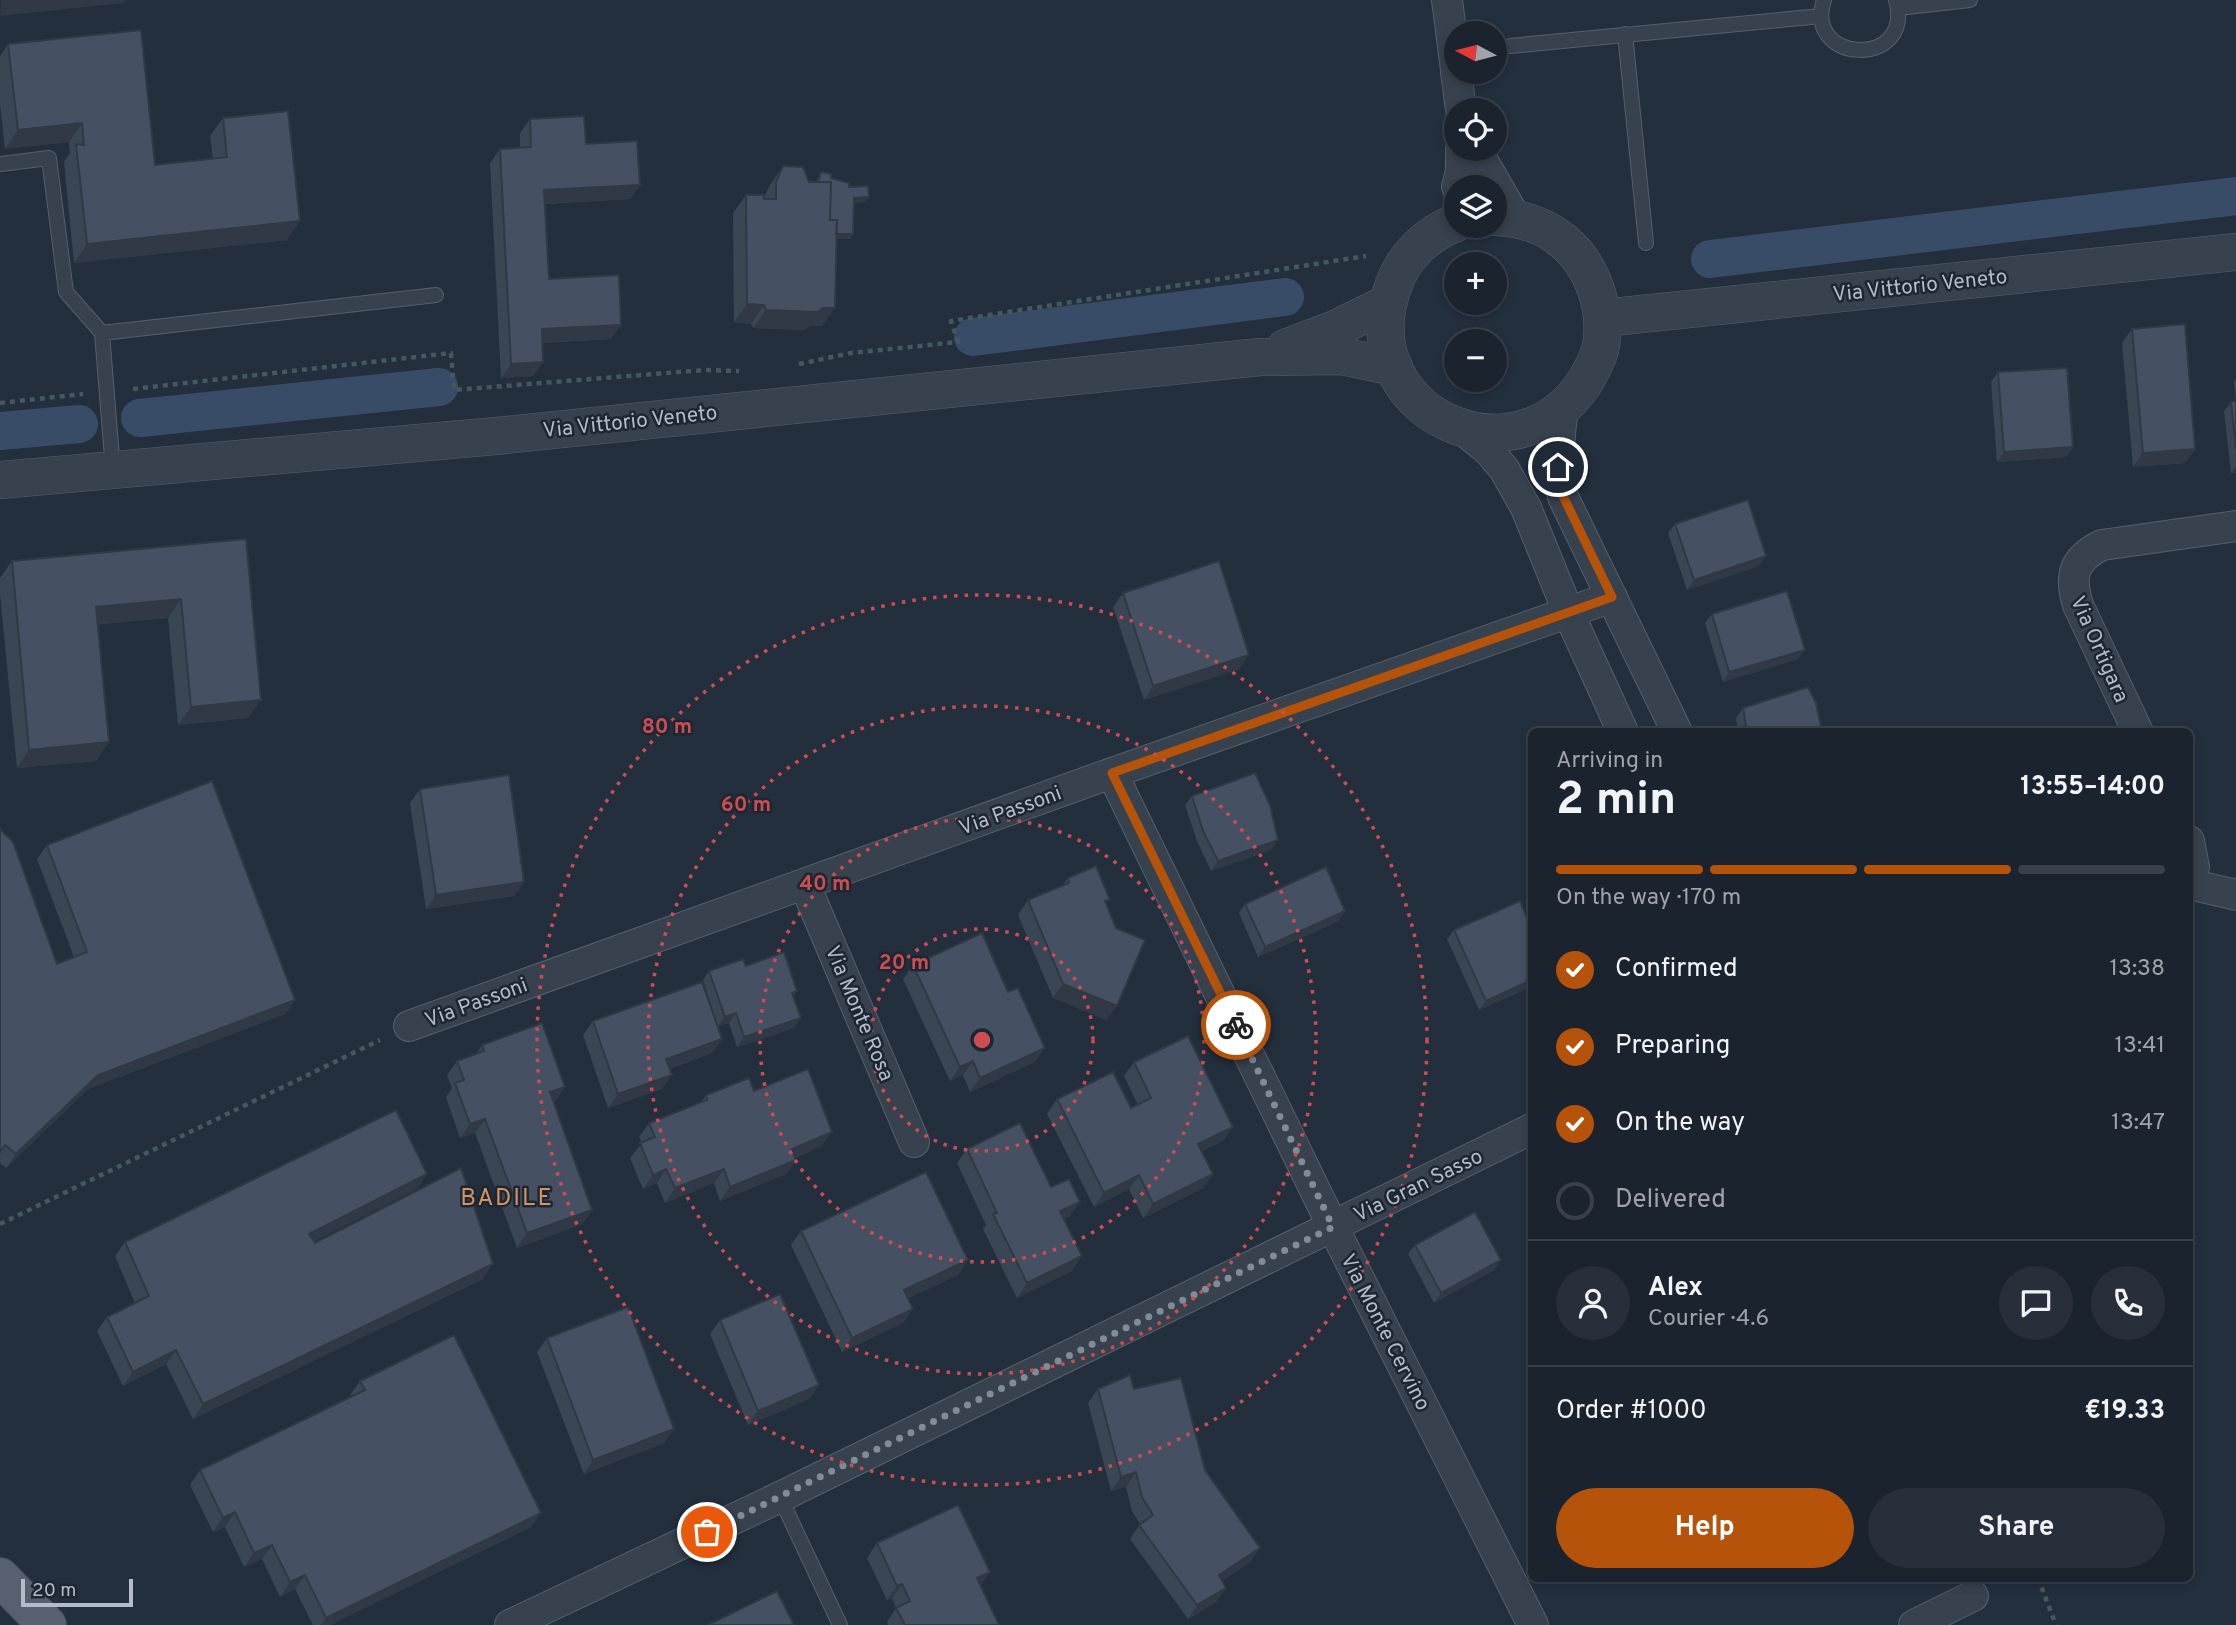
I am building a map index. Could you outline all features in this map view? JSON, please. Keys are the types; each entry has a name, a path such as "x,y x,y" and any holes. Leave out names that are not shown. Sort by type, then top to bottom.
{"main road":[{"path":"0,1577 47,1625"}],"street":[{"path":"1447,0 1450,21"},
{"path":"1462,429 1498,434 1533,427 1563,409 1586,383 1600,352 1603,318 1595,283 1576,252 1549,230 1507,218"},
{"path":"1444,230 1417,247 1398,274 1386,304 1385,337 1394,367 1410,395 1434,416 1462,429 1488,450 1504,469 1526,508 1569,614 1621,728"},
{"name":"Via Vittorio Veneto","path":"1603,318 2236,252"},
{"name":"Via Vittorio Veneto","path":"1260,357 1335,330 1386,304"},
{"name":"Via Vittorio Veneto","path":"0,480 496,436 1260,357 1341,356 1394,367"},
{"path":"1563,409 1558,443 1558,467 1563,496 1675,728"},
{"name":"Via Ortigara","path":"2136,728 2078,606 2072,587 2076,569 2086,552 2102,545 2236,526"},
{"name":"Via Passoni","path":"409,1026 1112,773 1612,597"},
{"name":"Via Monte Cervino","path":"1112,773 1333,1227 1533,1625"},
{"name":"Via Monte Rosa","path":"805,884 914,1142"},
{"path":"2193,885 2236,895"},
{"name":"Via Gran Sasso","path":"510,1625 780,1497 1528,1130"},
{"path":"1914,1625 1973,1595"}],"lane":[{"path":"1824,0 1821,16 1831,39 1841,47 1864,51 1877,48 1894,32 1898,20 1897,4 1970,0"},
{"path":"1510,46 1821,16"},
{"path":"1625,34 1646,243"},
{"path":"0,164 49,158 66,292 102,333 113,471"},
{"path":"102,333 436,295"},
{"path":"780,1497 840,1625"}],"path":[{"path":"795,366 851,353 958,342 951,321 1371,255"},
{"path":"0,403 451,353 454,390 704,370 747,372"},
{"path":"0,1224 409,1026"},
{"path":"2040,1582 2056,1625"}],"building":[{"path":"141,30 155,165 227,157 223,118 288,111 300,221 87,244 76,144 84,145 82,123 18,130 8,44"},
{"path":"584,116 586,144 637,141 640,185 544,190 549,279 619,275 621,325 542,329 543,362 511,364 500,149 531,147 530,119"},
{"path":"783,166 803,167 809,182 831,182 830,220 837,220 835,308 823,308 817,312 766,310 764,305 747,304 746,195 764,195 764,199 776,199 776,182"},
{"path":"821,172 849,183 849,187 868,186 869,197 854,198 853,234 836,234 837,220 830,220 831,182 818,182"},
{"path":"2185,324 2195,449 2143,453 2132,329"},
{"path":"2067,368 2073,447 2004,452 1998,372"},
{"path":"2236,401 2236,449 2231,402"},
{"path":"1748,500 1766,556 1694,580 1675,524"},
{"path":"246,539 261,700 191,707 181,599 96,607 109,742 29,750 12,561"},
{"path":"1219,561 1249,655 1153,686 1123,593"},
{"path":"1787,591 1805,650 1729,672 1712,614"},
{"path":"1808,687 1816,703 1821,728 1746,728 1743,708"},
{"path":"1255,773 1270,805 1278,840 1218,861 1203,831 1192,796"},
{"path":"509,775 524,882 436,895 420,789"},
{"path":"212,781 295,1000 98,1075 16,1154 5,1145 0,1152 0,829 13,842 57,964 87,952 47,845"},
{"path":"1096,866 1110,900 1105,901 1116,928 1145,940 1117,1006 1063,984 1028,900 1069,883 1068,878"},
{"path":"1326,867 1345,911 1265,947 1245,904"},
{"path":"1520,901 1528,920 1528,981 1486,1001 1454,930"},
{"path":"982,933 1008,992 1018,988 1045,1048 980,1078 973,1061 960,1067 913,965"},
{"path":"784,952 797,991 792,993 801,1018 744,1037 736,1013 725,1017 709,971 743,959 746,966"},
{"path":"702,982 722,1039 666,1059 672,1075 618,1094 593,1021"},
{"path":"542,1023 565,1087 550,1092 592,1210 527,1233 485,1119 470,1124 455,1083 464,1080 457,1061 484,1051 482,1045"},
{"path":"1188,1036 1233,1127 1198,1144 1213,1174 1153,1204 1139,1175 1104,1193 1057,1099 1113,1072 1131,1108 1151,1098 1134,1062"},
{"path":"808,1069 832,1132 792,1149 796,1160 730,1187 724,1169 675,1188 666,1169 653,1175 640,1143 655,1137 649,1123 707,1100 706,1095 749,1078 754,1091"},
{"path":"396,1110 427,1174 309,1234 315,1243 461,1168 493,1264 203,1404 176,1350 133,1372 107,1317 149,1296 125,1242"},
{"path":"1020,1123 1051,1187 1069,1179 1080,1202 1060,1211 1082,1256 1027,1283 993,1214 997,1213 967,1149"},
{"path":"926,1172 968,1260 904,1290 913,1309 852,1338 801,1231"},
{"path":"1475,1212 1501,1260 1441,1293 1415,1245"},
{"path":"780,1294 819,1385 758,1411 720,1320"},
{"path":"628,1307 674,1429 593,1460 547,1338"},
{"path":"454,1335 541,1513 326,1618 305,1575 290,1582 272,1545 254,1553 235,1512 223,1518 200,1470 365,1390 360,1381"},
{"path":"1130,1375 1134,1389 1181,1378 1205,1470 1260,1548 1219,1575 1226,1588 1197,1605 1139,1525 1153,1515 1142,1497 1136,1472 1121,1477 1098,1389"},
{"path":"958,1505 990,1572 977,1578 999,1625 905,1625 896,1608 910,1601 902,1584 897,1586 877,1543"},
{"path":"777,1591 794,1625 708,1625"}],"waterway":[{"path":"1710,259 2236,196"},
{"path":"973,337 1285,297"},
{"path":"140,418 439,387"},
{"path":"0,431 79,424"}],"way so far":[{"path":"707,1532 1333,1227 1236,1025"}],"district":[{"name":"BADILE","path":"507,1197"}],"route":[{"path":"1236,1025 1112,773 1612,597 1563,496 1558,467"}]}
